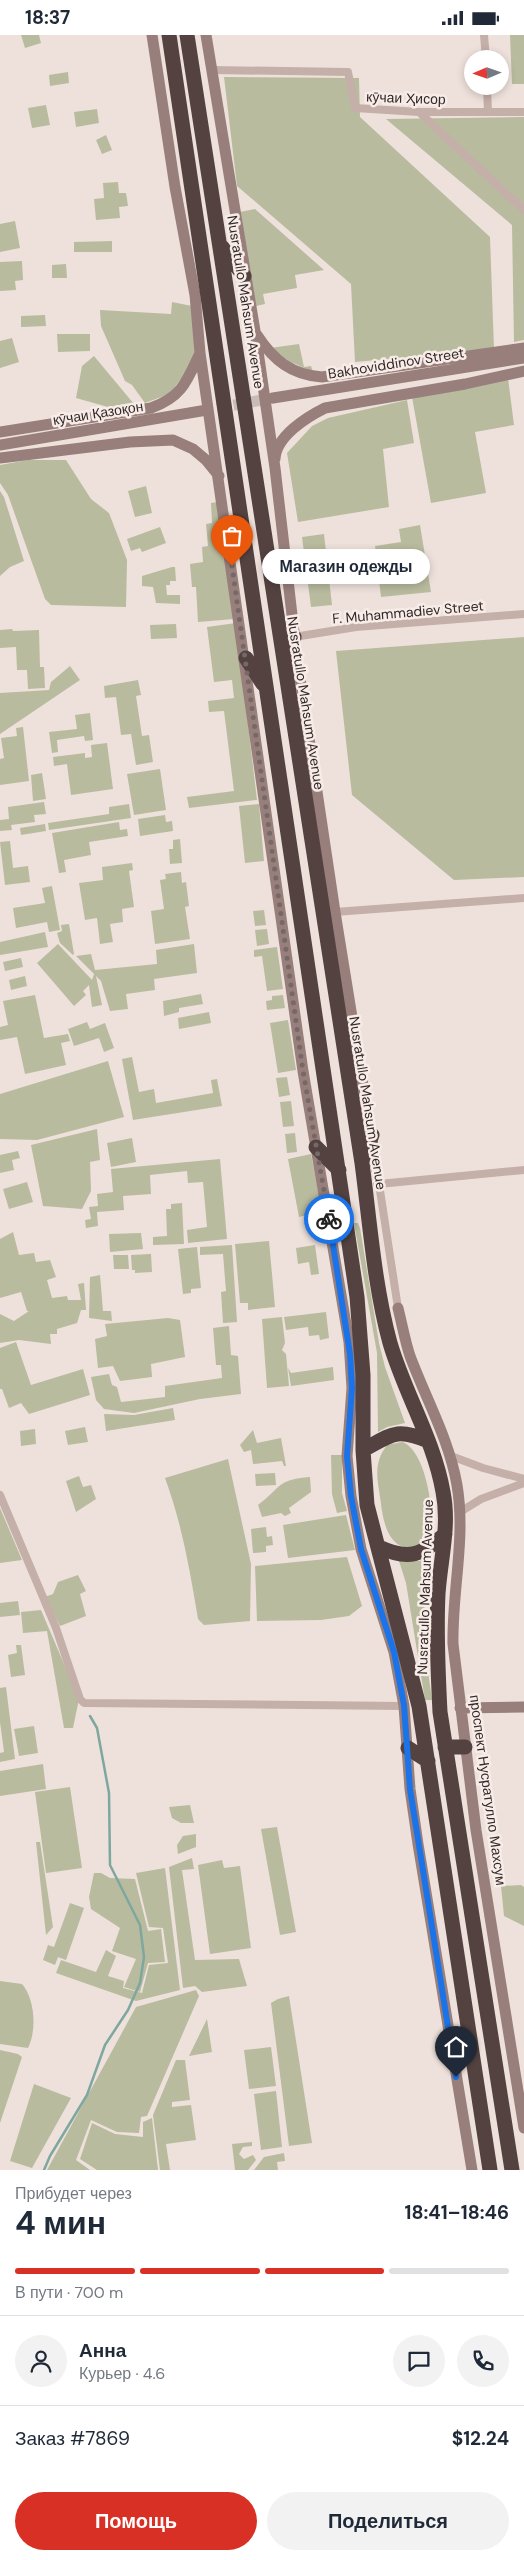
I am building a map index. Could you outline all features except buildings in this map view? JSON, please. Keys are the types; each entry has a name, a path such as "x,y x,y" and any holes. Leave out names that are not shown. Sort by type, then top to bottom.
{"highway":[{"name":"Nusratullo Mahsum Avenue","path":"168,35 218,349 362,1346 363,1450 367,1505 419,1706 490,2166"},
{"name":"Nusratullo Mahsum Avenue","path":"187,35 221,245 293,730 362,1163 381,1307 403,1380 436,1460 444,1494 445,1533 438,1593 437,1640 440,1712 511,2164"},
{"path":"221,245 244,276"},
{"path":"287,683 294,637"},
{"path":"246,658 266,687"},
{"path":"274,733 293,730"},
{"path":"362,1163 372,1135"},
{"path":"316,1147 338,1170"},
{"path":"363,1450 386,1437 398,1433 410,1433 428,1441"},
{"path":"379,1547 407,1555 416,1554 427,1549 445,1533"},
{"path":"445,1747 465,1747"},
{"path":"408,1748 428,1761"},
{"path":"490,2166 511,2164"}],"street":[{"path":"152,35 175,187 195,295 200,353 316,1147 349,1342 352,1388 347,1456 351,1496 361,1549 394,1652 404,1705 410,1789 472,2170"},
{"path":"206,35 244,276 255,331 275,468 294,637 335,913 372,1135 398,1309"},
{"path":"484,35 485,50"},
{"name":"кӯчаи Ҳисор","path":"212,70 348,72 355,108 419,112 524,112"},
{"path":"487,95 488,112"},
{"path":"419,112 524,210"},
{"path":"255,331 269,353 284,366 307,376 322,377 524,348"},
{"path":"0,432 151,408 168,402 187,382 200,353"},
{"name":"Bakhoviddinov Street","path":"273,398 524,358"},
{"path":"275,468 276,451 284,440 310,415 325,408 465,384 524,371"},
{"name":"кӯчаи Қазоқон","path":"0,445 201,411"},
{"path":"0,458 130,442 173,440 193,449 206,460 219,476"},
{"name":"F. Muhammadiev Street","path":"294,637 356,627 524,614"},
{"path":"335,913 524,898"},
{"path":"379,1184 524,1170"},
{"name":"проспект Нусратулло Махсум","path":"398,1309 410,1356 451,1456 460,1512 461,1543 452,1629 460,1708 524,2128"},
{"path":"451,1456 483,1468 524,1479"},
{"path":"460,1512 481,1499 524,1483"},
{"path":"0,1495 56,1628 80,1699 84,1703 404,1705"},
{"path":"460,1708 524,1707"}],"green space":[{"path":"21,35 39,35 41,43 25,48"},
{"path":"510,35 524,35 524,84 512,84"},
{"path":"68,72 69,83 50,86 49,75"},
{"path":"224,77 359,78 360,117 490,237 494,349 355,362 351,284 237,186"},
{"path":"46,105 50,125 32,128 28,108"},
{"path":"97,109 99,123 76,127 74,112"},
{"path":"524,117 524,340 514,342 512,225 386,119"},
{"path":"106,135 112,150 102,154 96,140"},
{"path":"118,182 119,193 126,193 128,206 119,207 120,218 96,220 94,199 104,198 103,183"},
{"path":"255,209 324,270 295,275 297,288 263,294 265,304 256,306 240,212"},
{"path":"15,221 20,248 0,252 0,224"},
{"path":"112,241 112,252 74,252 74,242"},
{"path":"22,261 23,280 15,281 16,290 0,291 0,262"},
{"path":"66,264 67,278 52,278 52,265"},
{"path":"172,302 192,306 195,352 185,374 169,394 145,403 132,385 125,381 101,326 100,310 171,314"},
{"path":"45,315 46,326 21,327 21,316"},
{"path":"57,334 90,334 90,351 58,352"},
{"path":"12,338 19,362 0,368 0,341"},
{"path":"299,344 304,367 311,366 313,372 289,361 270,348"},
{"path":"94,356 134,404 108,407 76,398 82,366"},
{"path":"508,378 514,425 475,432 486,493 431,503 412,397"},
{"path":"407,400 414,443 383,449 389,507 298,522 287,453 312,426 328,418"},
{"path":"28,460 66,460 91,499 109,513 127,560 126,607 51,605 45,599 8,495 0,483 0,465"},
{"path":"146,486 152,513 135,517 128,491"},
{"path":"0,491 4,497 24,561 10,567 0,576"},
{"path":"225,501 234,619 198,622 196,587 192,587 190,564 203,562 202,547 208,546 206,524 212,523 211,503"},
{"path":"420,525 431,592 381,597 375,546 401,542 399,529"},
{"path":"160,527 166,543 142,552 140,548 131,551 127,539"},
{"path":"324,534 332,605 311,607 302,537"},
{"path":"175,567 176,581 170,581 170,585 166,585 167,595 180,595 180,604 156,603 153,587 142,586 142,576"},
{"path":"236,623 257,800 189,808 187,797 234,791 224,711 209,712 208,701 234,698 232,680 214,682 207,627"},
{"path":"176,624 177,638 151,639 150,625"},
{"path":"12,629 13,631 39,630 40,667 44,667 45,688 28,689 27,670 17,670 16,647 0,648 0,630"},
{"path":"524,637 524,877 454,880 352,795 336,651"},
{"path":"70,666 80,680 0,734 0,693 49,690 51,682"},
{"path":"138,680 141,695 136,696 142,736 149,735 153,762 136,765 131,734 121,735 116,697 105,698 104,686"},
{"path":"90,713 93,740 85,741 84,736 57,740 58,752 52,753 49,732 77,729 75,715"},
{"path":"23,727 29,781 0,785 0,759 4,758 1,738 17,736 16,728"},
{"path":"107,743 113,789 71,795 67,764 54,766 53,757 85,753 85,758 92,757 91,745"},
{"path":"160,769 166,810 134,815 127,774"},
{"path":"42,773 46,799 33,801 31,775"},
{"path":"44,802 46,814 34,815 35,822 11,825 12,830 0,831 0,820 9,819 8,807"},
{"path":"129,804 131,818 49,830 48,823 109,814 109,807"},
{"path":"259,804 264,861 245,863 239,806"},
{"path":"165,815 166,822 172,821 173,831 140,836 138,819"},
{"path":"119,822 120,830 127,829 128,836 89,842 91,855 64,860 66,872 59,873 52,833"},
{"path":"45,824 46,831 21,835 20,828"},
{"path":"180,839 182,863 170,864 169,849 173,849 173,840"},
{"path":"10,841 13,868 28,866 30,882 5,885 0,842"},
{"path":"132,863 133,870 129,871 134,907 122,909 123,922 110,924 113,942 100,944 97,918 85,920 79,883 103,880 102,867"},
{"path":"181,872 182,883 186,882 189,906 185,907 190,939 155,944 151,911 164,909 160,880 166,879 165,874"},
{"path":"52,886 60,930 49,932 47,922 16,928 13,908 45,903 42,888"},
{"path":"264,910 266,925 255,926 253,911"},
{"path":"69,924 73,955 60,943 57,933 62,931 61,925"},
{"path":"267,929 269,944 257,946 255,930"},
{"path":"45,932 48,947 0,955 0,942"},
{"path":"58,944 92,980 94,974 76,956 91,954 95,970 157,964 156,950 194,944 197,973 154,979 155,990 126,994 128,1009 110,1011 101,981 96,976 102,1005 92,1007 89,985 83,991 86,995 74,1006 37,963"},
{"path":"277,947 283,989 267,991 262,956 254,957 254,950"},
{"path":"21,958 23,967 5,971 3,962"},
{"path":"25,976 27,986 11,990 9,980"},
{"path":"201,994 203,1004 179,1008 179,1012 164,1016 163,1001"},
{"path":"35,995 44,1038 68,1034 70,1041 61,1043 66,1065 25,1074 17,1037 0,1040 0,1027 8,1025 3,1001"},
{"path":"283,995 285,1008 267,1010 266,1001 272,1000 272,996"},
{"path":"209,1012 211,1023 179,1029 178,1018"},
{"path":"288,1020 296,1070 278,1073 270,1023"},
{"path":"87,1022 90,1029 105,1023 114,1048 104,1052 99,1038 74,1046 68,1029"},
{"path":"132,1057 139,1092 154,1089 156,1103 213,1093 211,1080 217,1079 222,1106 133,1120 122,1059"},
{"path":"108,1061 124,1117 37,1140 0,1139 0,1094"},
{"path":"287,1077 290,1095 279,1097 276,1078"},
{"path":"291,1101 294,1126 283,1127 280,1102"},
{"path":"97,1129 100,1160 90,1162 91,1191 82,1209 43,1206 31,1145"},
{"path":"295,1133 297,1152 287,1153 285,1134"},
{"path":"132,1138 136,1162 111,1167 107,1143"},
{"path":"18,1151 20,1158 12,1160 14,1170 0,1173 0,1155"},
{"path":"311,1154 324,1221 309,1224 307,1215 299,1217 288,1159"},
{"path":"220,1159 227,1239 188,1243 187,1230 207,1227 203,1182 188,1183 187,1171 150,1175 151,1194 123,1196 124,1210 97,1212 98,1226 86,1228 85,1220 91,1219 89,1207 98,1206 97,1194 113,1192 111,1169"},
{"path":"27,1182 33,1202 9,1209 3,1189"},
{"path":"182,1203 184,1244 153,1245 153,1237 167,1236 166,1209 171,1209 171,1204"},
{"path":"354,1223 358,1223 360,1228 379,1343 385,1367 405,1423 387,1427 378,1432 377,1353"},
{"path":"13,1232 19,1255 34,1253 36,1262 50,1260 56,1277 47,1280 52,1298 67,1296 68,1300 81,1300 78,1284 84,1283 86,1310 81,1310 77,1323 57,1329 57,1334 50,1334 51,1344 19,1340 0,1343 0,1314 14,1321 29,1311 27,1311 21,1292 0,1298 0,1239"},
{"path":"141,1233 143,1249 110,1252 109,1234"},
{"path":"269,1241 275,1307 248,1310 248,1303 240,1303 235,1244"},
{"path":"232,1245 237,1322 223,1323 221,1292 226,1291 223,1254 200,1255 200,1247"},
{"path":"315,1245 319,1274 311,1275 309,1262 298,1264 296,1248"},
{"path":"197,1247 201,1288 191,1289 191,1293 183,1294 178,1249"},
{"path":"151,1254 152,1272 135,1273 135,1270 132,1270 131,1255"},
{"path":"113,1255 128,1255 129,1269 114,1269"},
{"path":"100,1275 103,1311 111,1311 112,1321 89,1318 90,1277"},
{"path":"326,1312 329,1338 320,1340 319,1335 309,1336 308,1327 286,1330 284,1317"},
{"path":"282,1317 285,1343 282,1350 286,1354 289,1386 267,1388 262,1319"},
{"path":"168,1318 180,1320 185,1357 151,1364 152,1377 120,1381 113,1366 98,1368 95,1339 107,1336 105,1324"},
{"path":"229,1326 231,1355 238,1356 241,1394 200,1399 134,1413 104,1409 96,1400 91,1377 109,1374 112,1385 117,1387 121,1402 165,1397 165,1386 222,1378 221,1365 216,1365 213,1328"},
{"path":"16,1342 31,1385 83,1369 90,1395 29,1414 21,1403 9,1408 2,1389 0,1389 0,1348"},
{"path":"333,1367 334,1380 291,1386 288,1368 291,1373"},
{"path":"173,1408 175,1420 106,1431 104,1414 134,1415"},
{"path":"85,1427 88,1442 68,1445 65,1431"},
{"path":"35,1429 36,1444 21,1446 20,1431"},
{"path":"253,1430 257,1443 281,1438 286,1466 284,1466 282,1461 253,1464 251,1450 244,1452 240,1445"},
{"path":"402,1442 410,1447 417,1456 423,1469 430,1499 431,1513 428,1535 422,1543 413,1547 405,1547 398,1544 389,1533 383,1518 377,1473 379,1459 387,1445"},
{"path":"331,1455 342,1455 342,1493 347,1511 337,1513 332,1494"},
{"path":"228,1459 251,1564 250,1621 204,1625 198,1619 181,1530 165,1478"},
{"path":"275,1473 276,1485 256,1486 255,1474"},
{"path":"79,1476 83,1487 91,1485 96,1499 76,1512 66,1481"},
{"path":"310,1477 311,1492 289,1508 291,1513 285,1516 281,1513 262,1517 258,1505 281,1485 291,1480"},
{"path":"0,1508 22,1560 0,1563"},
{"path":"346,1515 355,1550 288,1558 283,1525"},
{"path":"266,1527 267,1537 272,1536 273,1545 266,1546 266,1552 253,1553 251,1529"},
{"path":"347,1557 362,1606 349,1616 321,1620 257,1621 255,1566"},
{"path":"428,1557 423,1635 432,1700 425,1700 406,1583 399,1561 420,1561"},
{"path":"78,1575 86,1591 80,1594 86,1616 60,1626 45,1597 53,1594 58,1582"},
{"path":"18,1601 20,1615 0,1617 0,1603"},
{"path":"41,1610 79,1699 73,1728 64,1728 47,1631 23,1633 21,1612"},
{"path":"16,1645 21,1645 25,1675 11,1677 8,1655 17,1653"},
{"path":"6,1687 15,1759 0,1762 0,1753 4,1752 0,1722 0,1688"},
{"path":"34,1726 38,1753 19,1756 14,1729"},
{"path":"43,1764 46,1789 0,1796 0,1771"},
{"path":"70,1787 82,1868 46,1873 35,1792"},
{"path":"190,1805 194,1823 181,1823 172,1818 169,1807"},
{"path":"277,1827 296,1932 280,1935 261,1829"},
{"path":"196,1834 196,1847 178,1854 177,1845 183,1836"},
{"path":"36,1842 40,1842 53,1927 46,1935"},
{"path":"192,1858 194,1869 182,1870 195,1960 239,1959 247,1986 202,1992 195,1986 183,1988 169,1867"},
{"path":"222,1860 224,1868 240,1866 251,1948 210,1954 198,1865"},
{"path":"165,1868 180,1990 136,2001 56,1973 61,1960 96,1972 106,1950 116,1956 108,1976 124,1981 123,1988 142,1993 149,1965 168,1963 163,1928 149,1927 136,1873"},
{"path":"94,1873 101,1873 110,1878 135,1879 148,1931 161,1929 165,1962 148,1963 140,1992 124,1987 136,1959 112,1951 120,1928 91,1909 89,1897"},
{"path":"521,1885 524,1887 524,1926 504,1916 501,1886"},
{"path":"70,1903 84,1908 66,1960 58,1957 55,1965 43,1960 48,1945 54,1947"},
{"path":"0,1981 22,1984 30,1998 33,2015 33,2033 28,2048 0,2044"},
{"path":"196,1990 199,1996 147,2116 141,2117 139,2133 117,2132 91,2120 76,2160 90,2170 47,2170 136,2007"},
{"path":"289,1996 312,2143 289,2146 271,2003"},
{"path":"207,2019 212,2052 189,2056"},
{"path":"271,2047 276,2086 249,2089 244,2050"},
{"path":"0,2050 18,2054 22,2057 0,2123"},
{"path":"176,2060 185,2060 190,2100 172,2102 172,2107 191,2105 196,2140 166,2144 170,2170 160,2170 153,2115"},
{"path":"34,2084 71,2098 32,2168 10,2161"},
{"path":"276,2091 282,2147 261,2150 254,2094"},
{"path":"152,2118 158,2170 97,2170 80,2159 92,2123 115,2134 143,2137 143,2122"},
{"path":"252,2142 252,2146 243,2147 239,2154 244,2159 253,2155 256,2160 248,2170 235,2170 232,2144"},
{"path":"284,2153 285,2161 277,2162 278,2170 254,2170 264,2157"}],"waterway":[{"path":"44,2170 50,2156 87,2095 105,2045 128,2010 140,1983 144,1957 140,1925 110,1865 109,1793 97,1728 90,1716"}],"tunnel":[{"path":"201,411 273,398"}],"way so far":[{"path":"232,566 303,1071 329,1219"}],"place":[{"name":"Магазин одежды","path":"232,566"}],"route":[{"path":"329,1219 342,1291 351,1366 352,1388 347,1456 351,1496 361,1549 394,1652 404,1705 410,1789 456,2077"}]}
